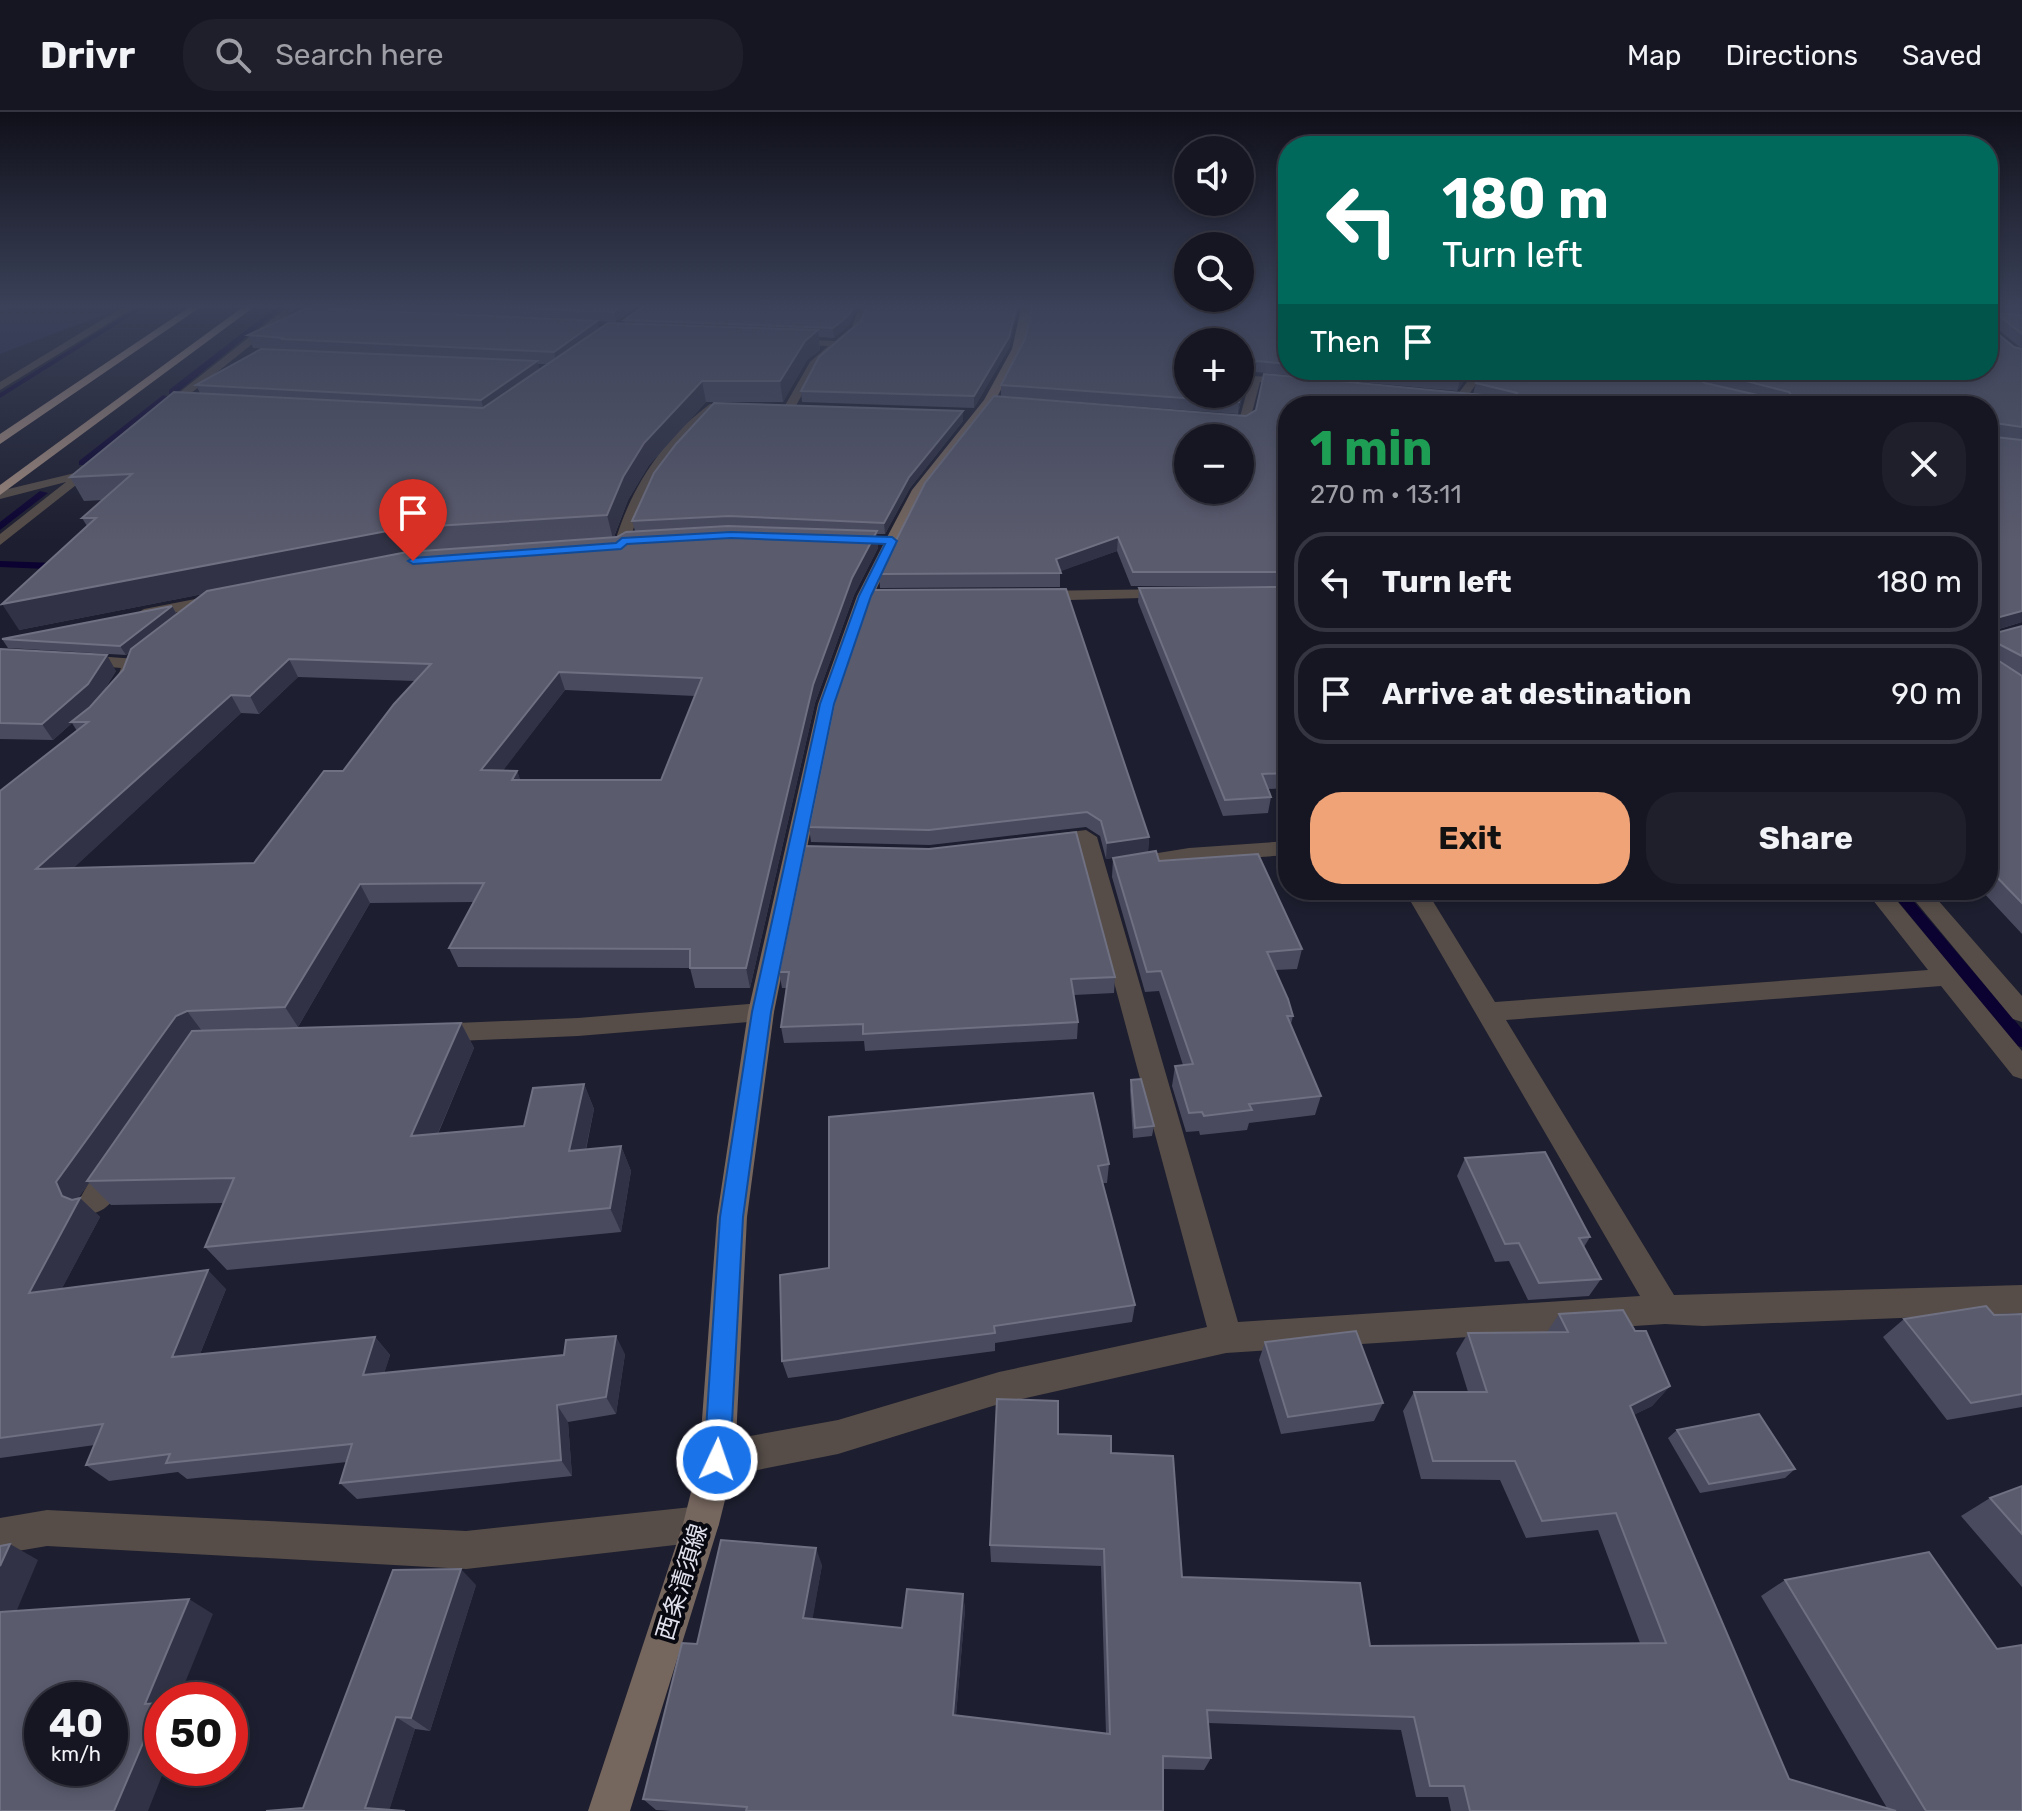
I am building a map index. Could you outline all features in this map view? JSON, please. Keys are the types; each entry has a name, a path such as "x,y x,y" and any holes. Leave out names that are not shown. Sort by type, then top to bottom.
{"highway":[{"path":"13,416 62,383"},
{"path":"0,440 83,383"},
{"path":"0,493 147,383"}],"main road":[{"name":"西条清須線","path":"609,1811 701,1524 717,1460 732,1217 761,1012 827,704 872,596 884,540 983,408 997,383"}],"street":[{"path":"146,424 197,383"},
{"path":"789,409 803,383"},
{"path":"1201,417 1245,421 1254,383"},
{"path":"170,405 186,406"},
{"path":"579,549 621,546 630,541 627,516 644,481 664,455 712,406 728,407"},
{"path":"774,409 804,410"},
{"path":"0,541 110,453"},
{"path":"0,493 86,472"},
{"path":"1015,597 1195,594"},
{"path":"121,618 242,595"},
{"path":"174,630 211,601"},
{"path":"113,697 123,686 131,663 149,649"},
{"path":"58,659 131,663"},
{"path":"1023,845 1086,837 1226,1338"},
{"path":"1097,870 1189,855 1278,849"},
{"path":"796,852 823,852"},
{"path":"1421,900 1665,1309"},
{"path":"1884,900 2022,1069"},
{"path":"1926,900 2022,1013"},
{"path":"1488,1012 1949,977"},
{"path":"412,1034 578,1027 761,1012"},
{"path":"93,1203 127,1153"},
{"path":"717,1460 838,1437 999,1388 1226,1338 1665,1309 1703,1311 2022,1299"},
{"path":"0,1536 47,1528 466,1550 701,1524"}],"building":[{"path":"199,383 505,383 481,400 196,385"},
{"path":"519,383 700,383 644,443 623,477 607,515 403,528 2,604 96,518 82,518 132,474 70,477 174,392 483,408"},
{"path":"805,383 982,383 974,396 801,391"},
{"path":"1174,383 1174,397 1001,385"},
{"path":"1262,383 1361,383 1493,396 1278,396 1278,572 1133,572 1118,537 1056,559 1061,573 879,574 925,483 994,396 1246,416 1256,410"},
{"path":"1477,383 1706,383 1762,396 1515,396 1517,393"},
{"path":"1755,383 2022,383 2022,427 1998,423 1998,396 1778,396 1791,395"},
{"path":"714,403 963,411 909,477 884,523 729,516 632,521 654,473"},
{"path":"1998,437 2022,440 2022,611 1998,617"},
{"path":"728,526 877,531 852,578 813,685 746,968 690,968 690,949 449,948 484,883 360,884 285,1007 187,1011 176,1016 56,1182 62,1196 72,1200 80,1198 29,1293 208,1270 172,1357 375,1337 363,1375 564,1355 566,1340 616,1336 606,1397 557,1405 561,1460 340,1483 352,1444 166,1463 170,1454 86,1465 103,1424 0,1438 0,791 88,722 71,722 90,707 123,670 131,649 207,591 407,552 617,537 626,532","holes":["289,659 431,664 394,704 343,771 324,771 254,863 36,869 231,695 250,696","559,672 702,678 661,780 512,780 517,771 481,770"]},
{"path":"1278,587 1278,773 1262,774 1271,797 1225,800 1139,588"},
{"path":"1066,589 1149,837 1107,843 1101,821 1087,812 929,830 809,827 837,690 872,590"},
{"path":"172,606 120,646 2,639"},
{"path":"2022,626 2022,656 1998,644 1998,632"},
{"path":"0,649 107,655 88,684 42,724 0,723"},
{"path":"1998,660 2022,676 2022,903 1998,878"},
{"path":"1076,832 1115,977 1071,979 1078,1022 863,1034 863,1024 781,1027 789,972 779,972 805,846 929,849"},
{"path":"1156,851 1159,861 1258,854 1302,949 1267,952 1288,999 1293,1016 1287,1016 1321,1096 1249,1104 1252,1110 1204,1116 1202,1112 1189,1113 1175,1066 1193,1064 1161,971 1147,972 1113,858"},
{"path":"461,1023 411,1136 524,1126 533,1088 584,1084 569,1151 621,1146 610,1208 205,1247 234,1178 87,1181 192,1031"},
{"path":"1141,1079 1154,1126 1135,1128 1131,1080"},
{"path":"1093,1093 1109,1164 1098,1166 1135,1305 994,1326 995,1333 782,1361 780,1275 829,1268 829,1117"},
{"path":"1545,1152 1590,1237 1579,1238 1601,1279 1539,1283 1519,1243 1505,1244 1465,1158"},
{"path":"1986,1306 1994,1315 2022,1314 2022,1394 1971,1403 1904,1319"},
{"path":"1623,1310 1635,1331 1646,1331 1670,1386 1630,1406 1789,1779 1896,1811 1470,1811 1464,1786 1430,1786 1414,1717 1207,1710 1211,1758 1163,1756 1163,1811 746,1811 747,1807 643,1799 682,1643 697,1644 721,1540 816,1548 803,1618 902,1628 907,1589 963,1594 953,1715 1110,1734 1104,1549 990,1545 997,1399 1058,1401 1058,1434 1111,1436 1111,1453 1173,1456 1182,1577 1360,1583 1370,1646 1666,1643 1616,1513 1542,1521 1515,1461 1433,1461 1414,1392 1487,1392 1468,1333 1568,1332 1559,1314"},
{"path":"1356,1331 1383,1403 1288,1417 1265,1342"},
{"path":"1759,1414 1795,1469 1709,1484 1677,1430"},
{"path":"2022,1486 2022,1534 1990,1498"},
{"path":"10,1544 0,1566 0,1546"},
{"path":"1929,1552 1997,1649 2022,1645 2022,1811 1926,1811 1785,1580"},
{"path":"461,1569 411,1718 396,1717 365,1808 405,1811 266,1811 303,1808 393,1570"},
{"path":"189,1599 154,1682 144,1682 144,1741 128,1778 128,1682 24,1682 24,1786 125,1786 114,1811 0,1811 0,1612"}],"waterway":[{"path":"0,396 20,383"},
{"path":"172,392 183,383"},
{"path":"82,463 166,397"},
{"path":"0,527 43,493"},
{"path":"0,564 55,566 49,572"},
{"path":"1904,900 2022,1041"}],"route":[{"path":"413,561 621,546 622,541 731,535 892,541 865,596 827,704 761,1012 732,1217 717,1460"}]}
